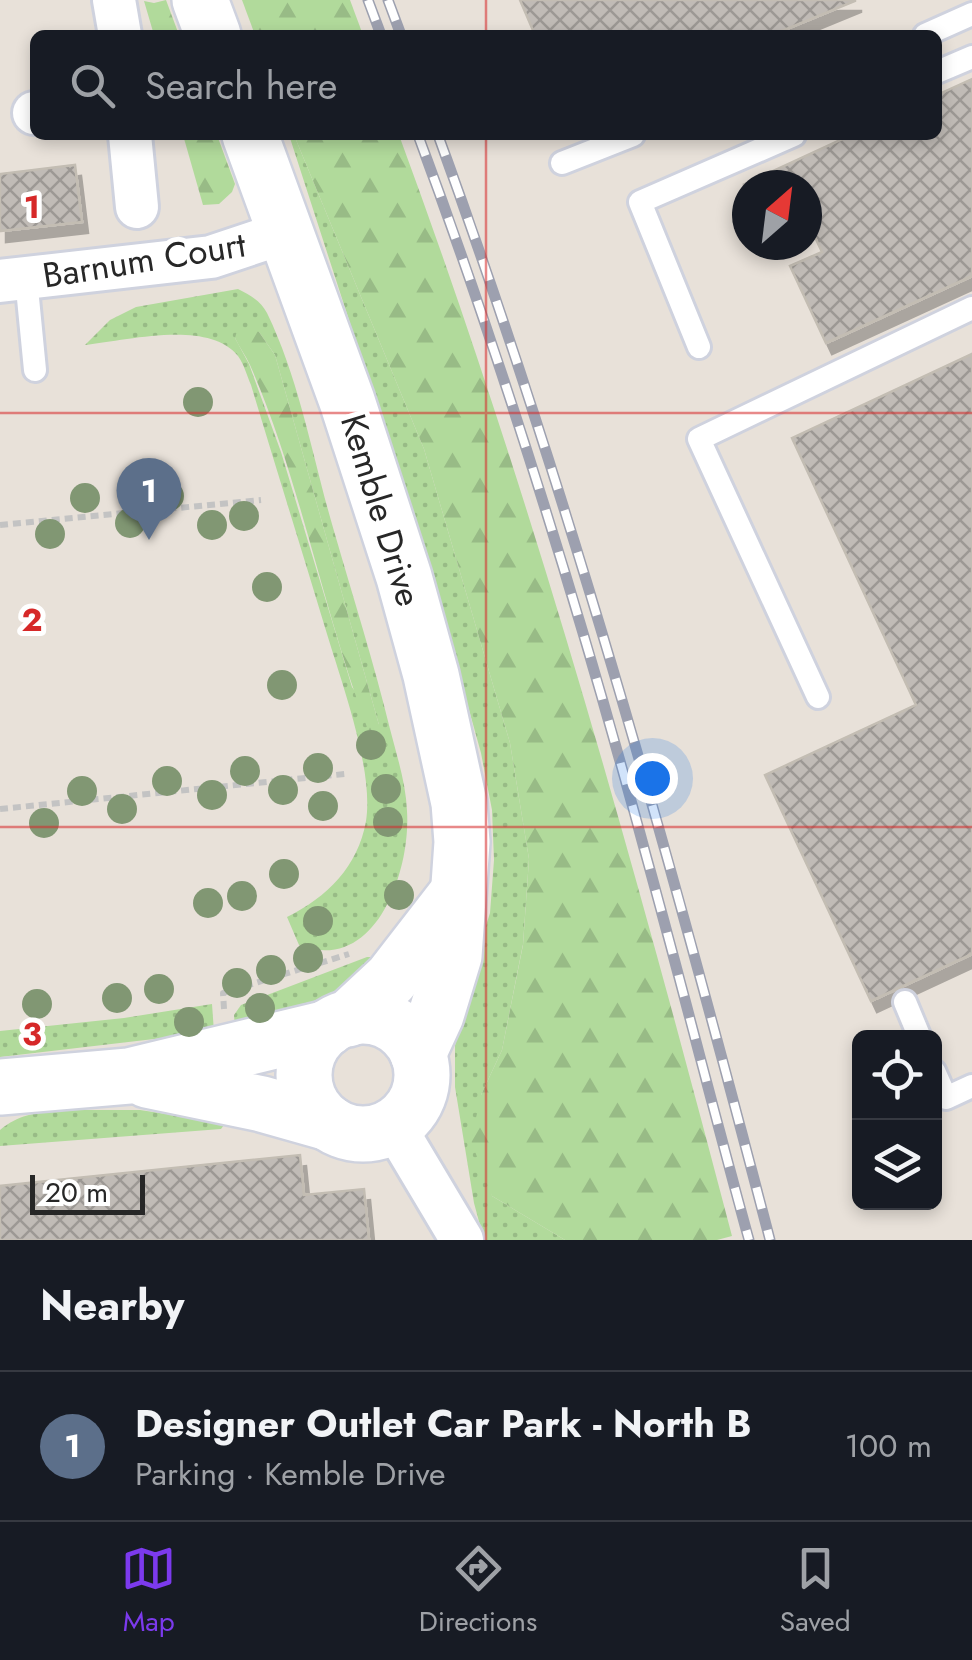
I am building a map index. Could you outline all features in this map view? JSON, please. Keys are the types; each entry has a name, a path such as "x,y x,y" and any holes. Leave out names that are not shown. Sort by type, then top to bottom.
{"main road":[{"path":"200,0 211,30"},
{"name":"Kemble Drive","path":"252,140 404,577 460,804 462,842 454,956 436,1016 418,1054"},
{"path":"328,1123 310,1101 304,1072 313,1045 392,980 456,896"},
{"path":"0,1087 130,1076 370,1017 389,1022 411,1041 418,1054 422,1078 409,1113 394,1126 361,1134 247,1101 130,1076"}],"street":[{"path":"114,0 119,30"},
{"name":"Barnum Court","path":"130,140 137,208"},
{"name":"Barnum Court","path":"13,280 211,256 286,232"},
{"path":"394,1126 462,1240"}],"lane":[{"path":"936,30 972,14"},
{"path":"942,70 972,57"},
{"path":"562,163 620,140"},
{"path":"700,347 640,202 783,140"},
{"path":"13,280 36,370"},
{"path":"818,697 698,439 972,308"},
{"path":"905,1002 917,1030"},
{"path":"942,1089 946,1098 972,1086"}],"path":[{"path":"0,525 261,500"},
{"path":"0,810 345,774"},
{"path":"232,1052 223,994 359,950"}],"green space":[{"path":"166,0 177,30 153,30 144,1"},
{"path":"242,0 350,0 361,30 253,30"},
{"path":"184,140 219,140 235,184 219,204 203,205"},
{"path":"291,140 296,140 424,449 510,743 529,859 523,944 502,1050 481,1095 492,1196 565,1240 484,1240 474,1203 455,1087 455,1046 464,994 490,913 492,810 481,753 431,573"},
{"path":"296,140 401,140 448,270 579,682 732,1236 717,1240 565,1240 492,1196 471,1141 481,1095 502,1050 523,945 529,859 510,743 424,449"},
{"path":"238,289 265,309 288,366 377,680 406,801 407,835 395,887 368,931 349,945 326,950 299,945 287,917 327,890 348,866 362,838 367,800 361,753 348,702 251,385 238,356 207,338 166,335 85,345 110,320 136,307","holes":["259,332 275,355 379,725 352,687 281,452 249,364 235,338"]},
{"path":"237,331 259,332 275,355 379,725 375,731 368,730 352,685 268,409 235,338"},
{"path":"375,957 349,987 307,1007 235,1028 234,1015 241,1005"},
{"path":"212,1004 214,1032 0,1057 0,1031"},
{"path":"58,1110 140,1110 224,1125 221,1129 0,1146 0,1130 13,1121"}],"building":[{"path":"520,0 855,0 784,30 533,30"},
{"path":"972,79 972,276 826,343 790,266 804,260 822,260 822,170 775,170 840,140 942,140 942,93"},
{"path":"75,165 82,222 0,231 0,174"},
{"path":"972,354 972,954 871,1001 765,775 916,705 792,438"},
{"path":"300,1155 304,1195 364,1189 369,1240 0,1240 0,1186"}],"railway":[{"path":"368,0 379,30"},
{"path":"388,0 399,30"},
{"path":"420,140 482,314 569,585 749,1240"},
{"path":"440,140 532,408 617,684 770,1240"}],"place":[{"name":"Designer Outlet Car Park - North B","path":"149,540"}]}
